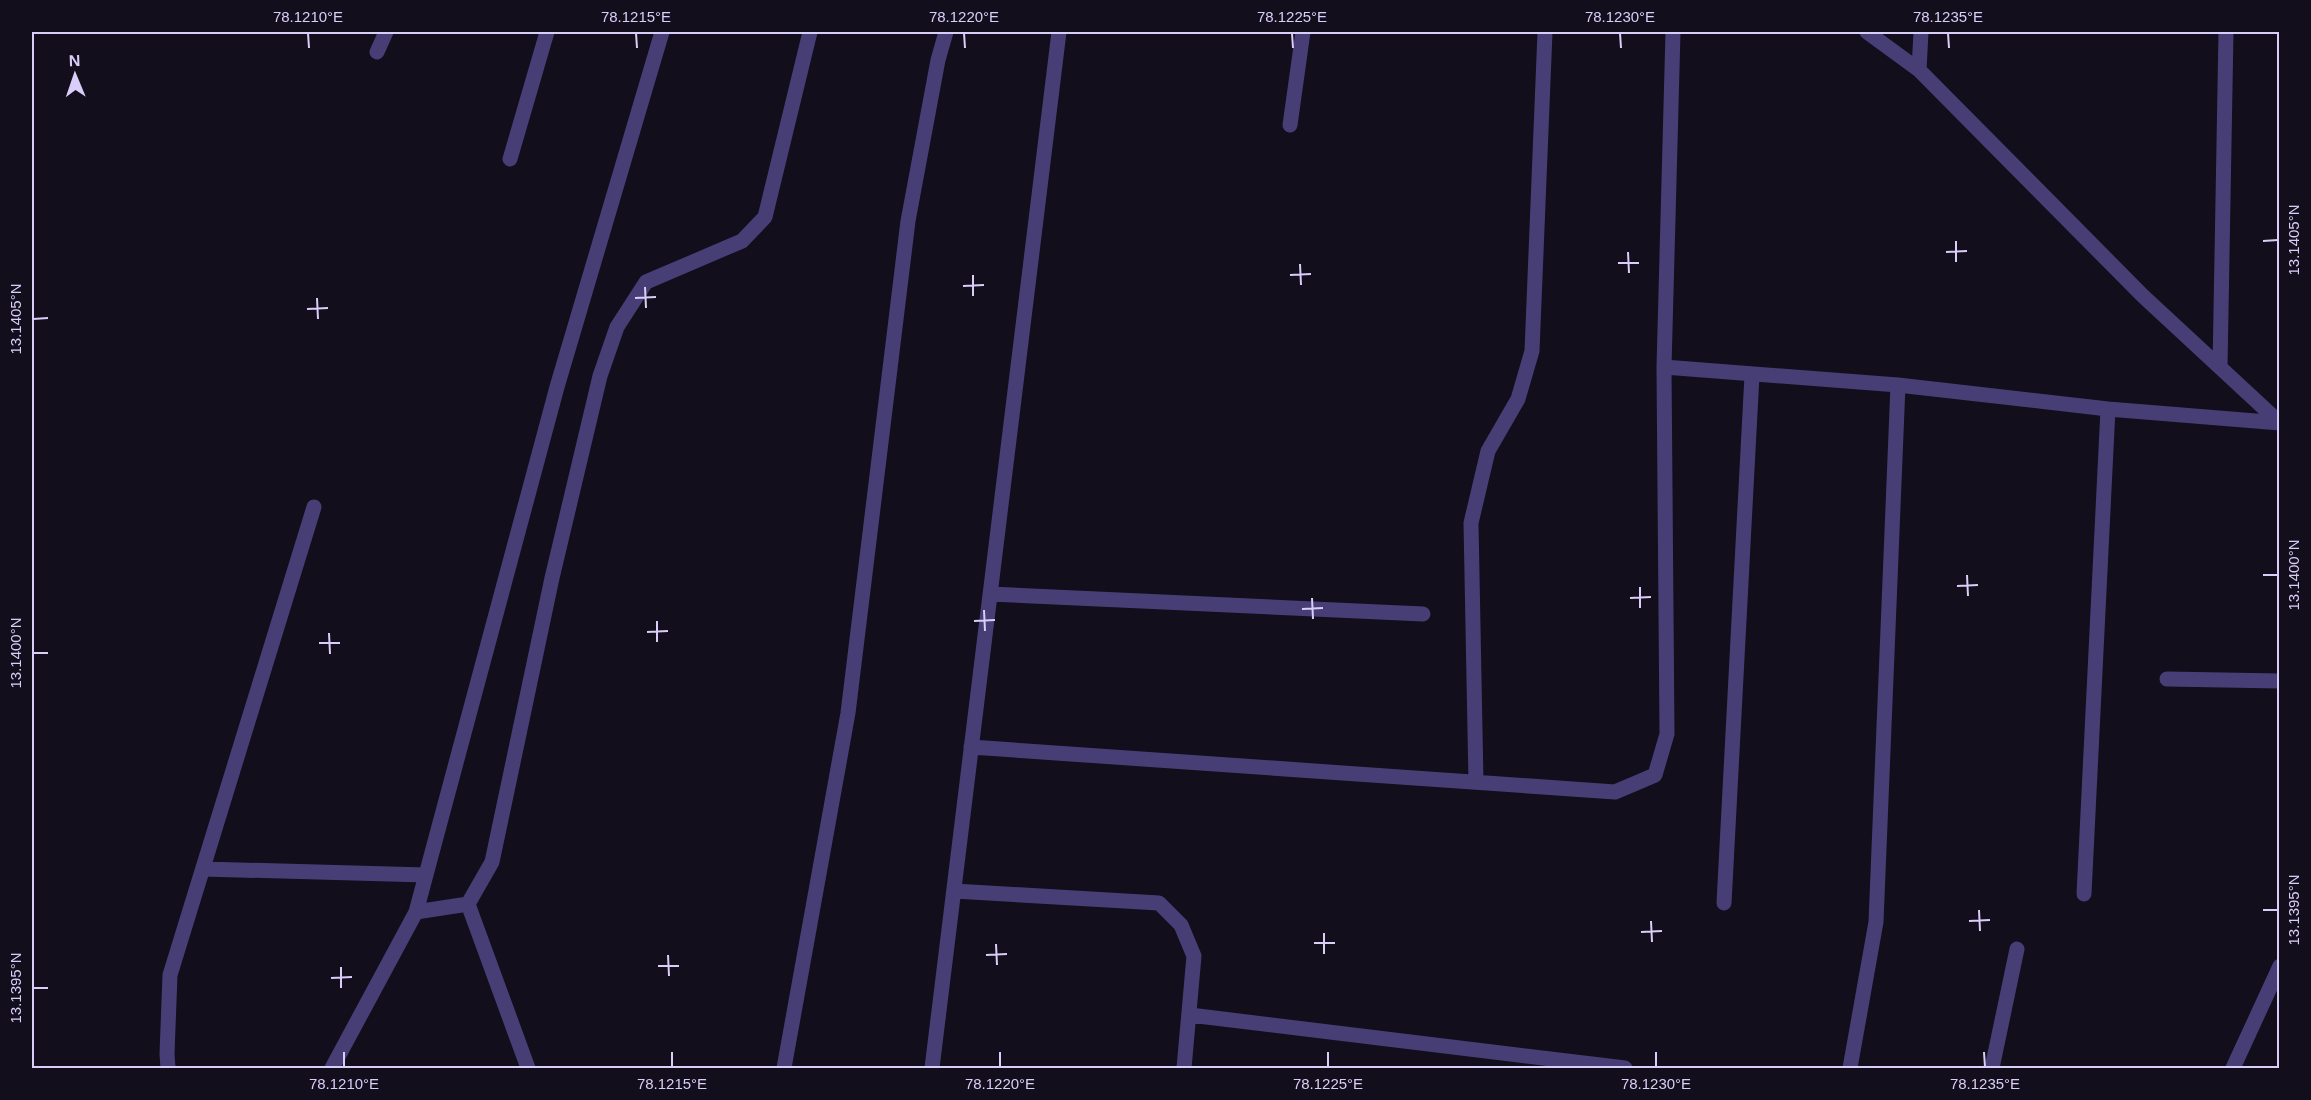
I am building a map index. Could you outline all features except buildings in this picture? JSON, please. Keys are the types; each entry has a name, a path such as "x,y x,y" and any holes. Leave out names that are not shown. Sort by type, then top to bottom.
{"street":[{"path":"377,52 386,32"},
{"path":"510,159 547,32"},
{"path":"332,1068 416,912 557,387 662,32"},
{"path":"528,1068 468,904 492,862 552,578 600,376 617,327 646,282 742,241 765,217 810,32"},
{"path":"784,1068 848,713 908,221 938,60 946,32"},
{"path":"932,1068 1059,32"},
{"path":"1290,125 1303,32"},
{"path":"1476,782 1472,523 1488,451 1518,399 1532,351 1545,32"},
{"path":"971,747 1615,792 1655,775 1667,734 1664,368 1673,32"},
{"path":"1867,32 1919,70 2143,297 2280,423"},
{"path":"1919,70 1921,32"},
{"path":"2220,368 2226,32"},
{"path":"1664,368 1898,385 2108,409 2280,423"},
{"path":"1724,903 1752,375"},
{"path":"1850,1068 1876,922 1898,385"},
{"path":"2084,894 2108,409"},
{"path":"168,1068 170,975 314,507"},
{"path":"990,594 1424,614"},
{"path":"2167,679 2280,681"},
{"path":"203,869 426,875"},
{"path":"954,891 1159,903 1181,925 1194,956 1184,1068"},
{"path":"416,912 468,904"},
{"path":"1992,1068 2017,949"},
{"path":"2233,1068 2280,966"},
{"path":"1190,1015 1625,1068"}]}
